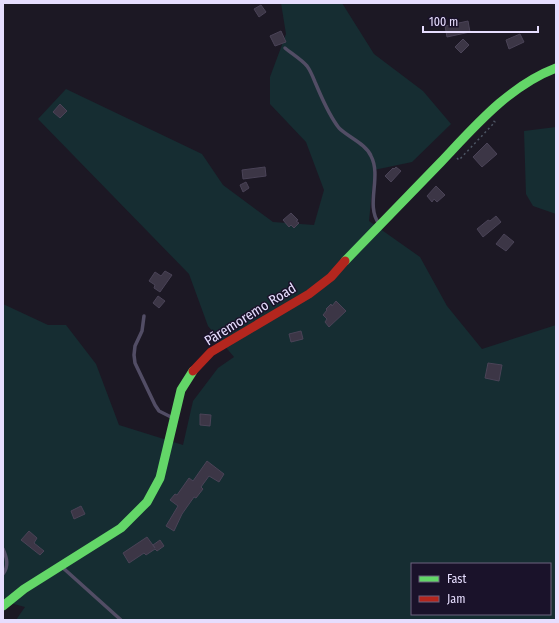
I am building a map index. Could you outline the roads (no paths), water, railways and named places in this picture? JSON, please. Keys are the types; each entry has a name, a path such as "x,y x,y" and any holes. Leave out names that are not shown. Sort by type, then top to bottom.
{"street":[{"name":"Pāremoremo Road","path":"3,606 16,595 121,528 147,502 160,478 181,390 195,368 211,352 309,294 331,277 380,224 495,106 543,73 556,68"}],"lane":[{"path":"285,48 307,66 331,117 340,129 367,150 371,156 374,164 375,182 374,217 380,224"},
{"path":"144,316 142,331 135,346 135,363 159,411 174,418"},
{"path":"3,550 7,561 7,567 3,574"},
{"path":"61,566 121,620"}]}
